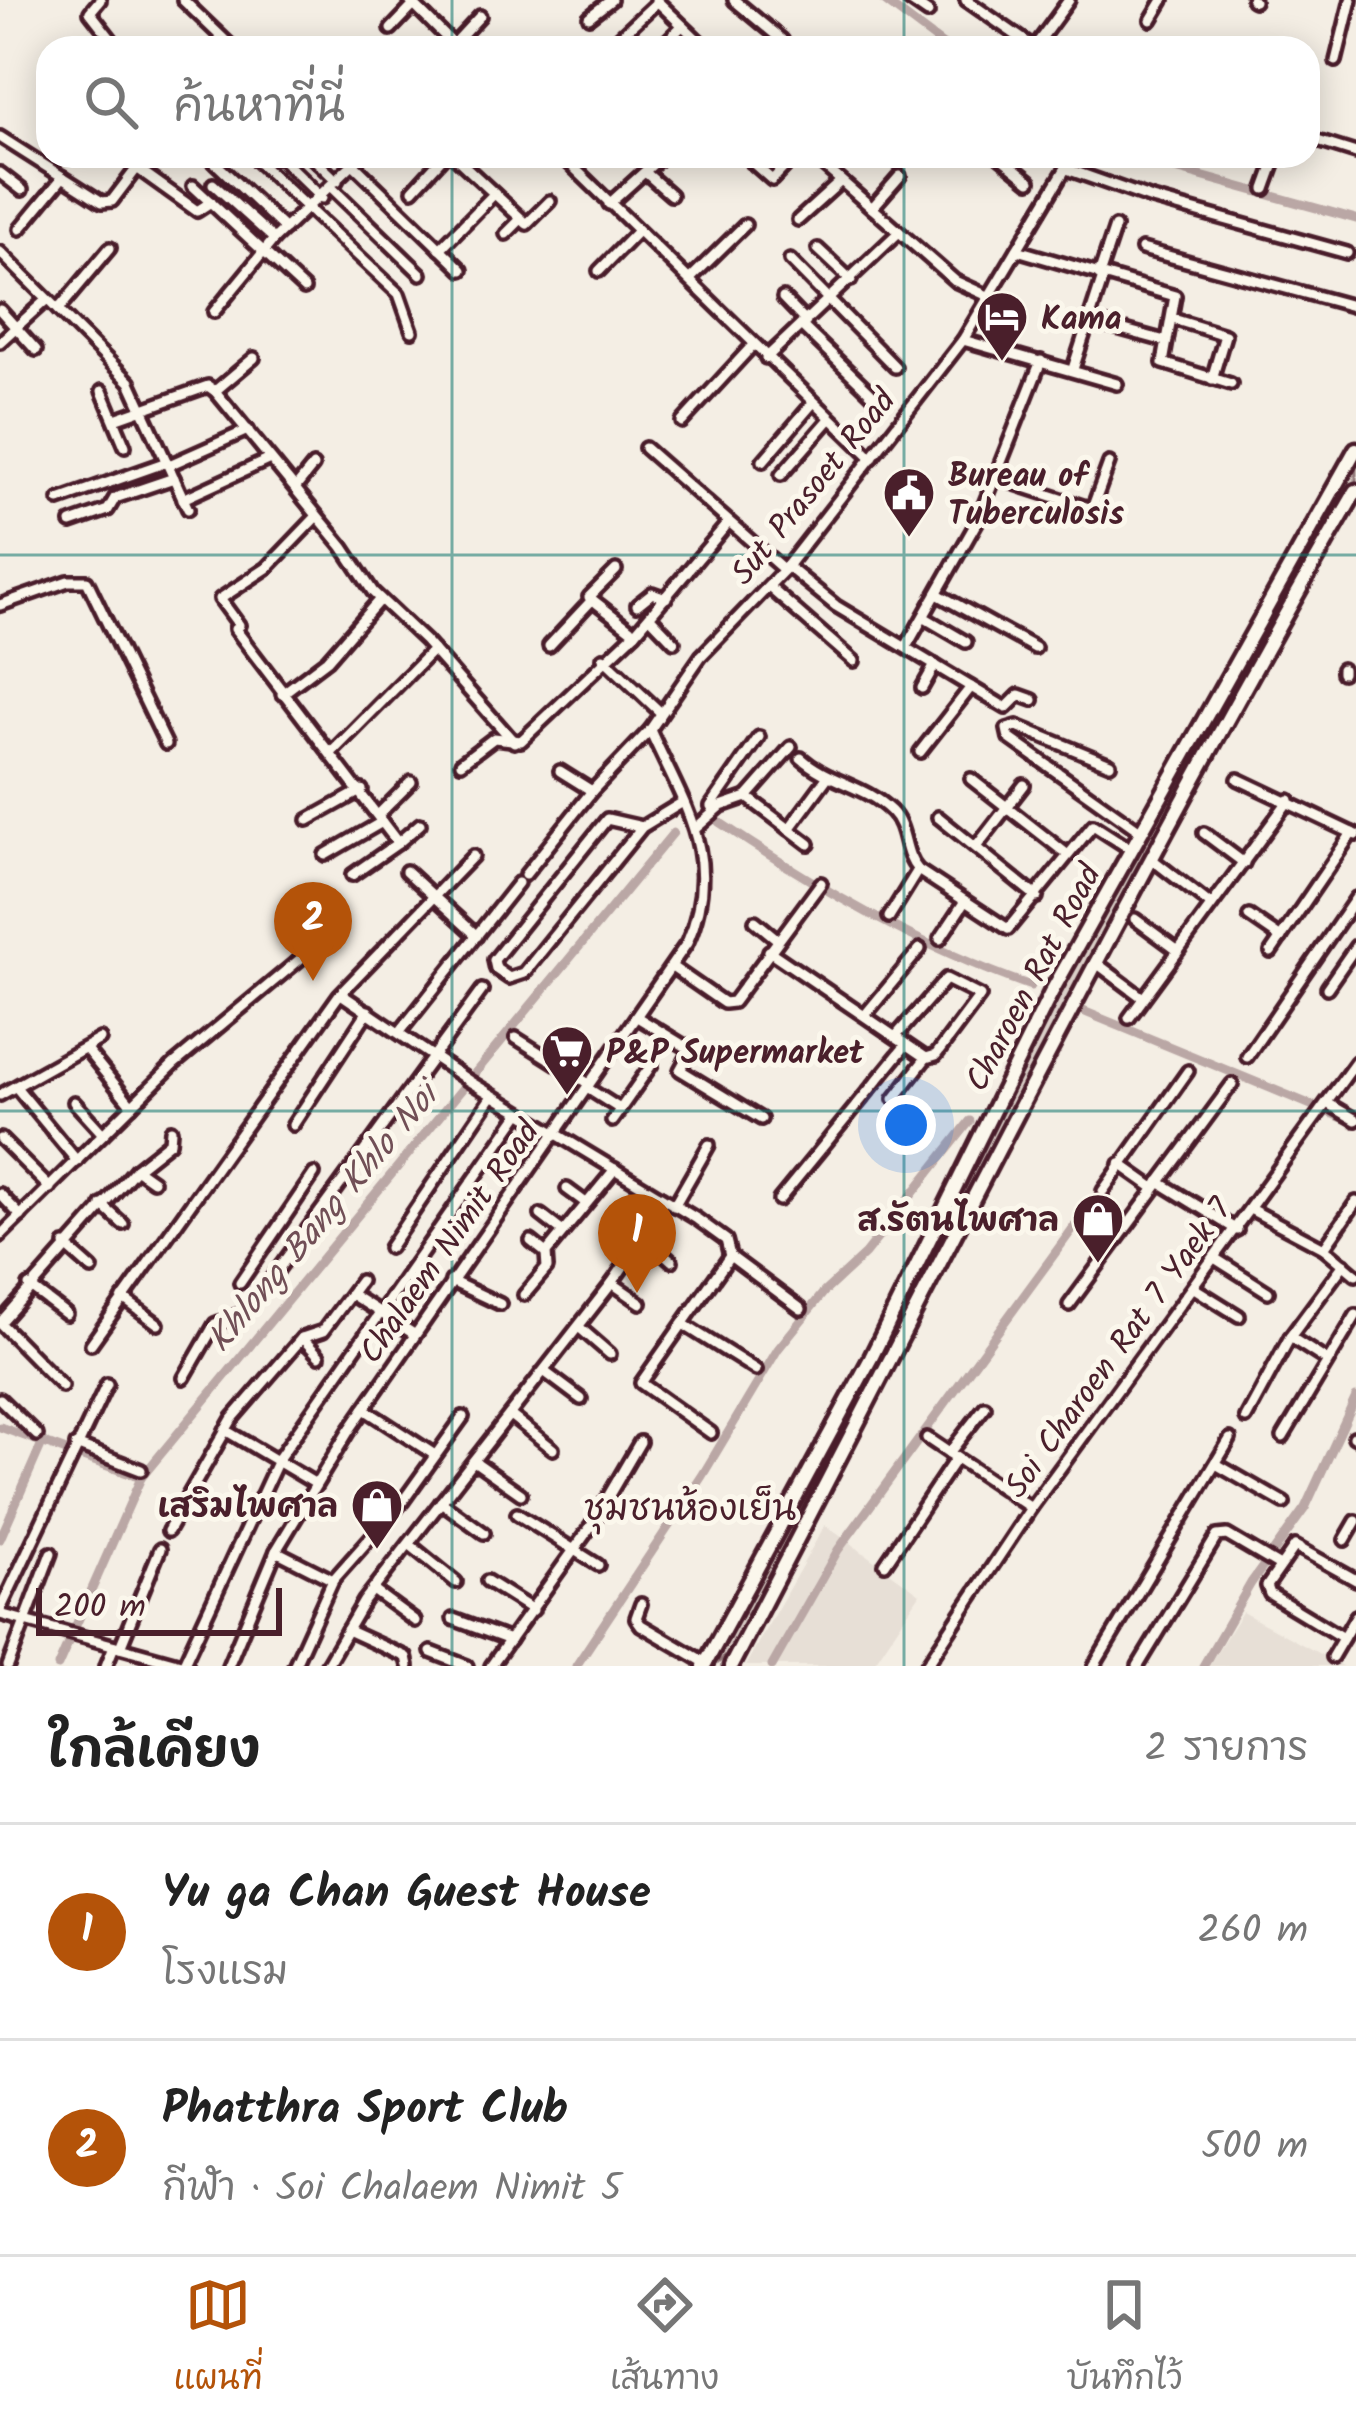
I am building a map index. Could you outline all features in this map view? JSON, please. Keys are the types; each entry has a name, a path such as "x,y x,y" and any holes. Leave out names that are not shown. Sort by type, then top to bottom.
{"main road":[{"name":"Charoen Rat Road","path":"707,1660 835,1427 1013,1066 1356,449"},
{"name":"Charoen Rat Road","path":"732,1664 1095,962 1356,491"},
{"path":"1196,736 1216,745"},
{"path":"707,1660 732,1664"}],"street":[{"path":"100,0 90,12 109,36"},
{"path":"183,0 220,36"},
{"path":"589,17 610,0"},
{"path":"734,0 777,36"},
{"path":"909,0 928,13"},
{"path":"966,0 1017,36"},
{"path":"1043,36 1070,0"},
{"path":"1151,20 1163,0"},
{"path":"1336,61 1351,0"},
{"path":"620,36 656,1 693,36"},
{"path":"391,29 412,3 446,36"},
{"path":"464,36 480,16"},
{"path":"672,36 682,26"},
{"path":"0,137 36,159"},
{"path":"1320,142 1356,153"},
{"path":"50,168 102,202 112,201 137,168 196,211 211,202"},
{"path":"221,168 285,229"},
{"path":"265,168 399,294 412,331"},
{"path":"292,168 322,197"},
{"path":"321,168 421,274"},
{"path":"214,312 274,238 349,168"},
{"path":"364,168 462,270"},
{"path":"413,190 433,168"},
{"path":"467,168 530,224 550,200"},
{"path":"574,168 872,458"},
{"path":"609,204 649,168"},
{"path":"758,168 772,181 784,168"},
{"path":"1014,168 1030,181"},
{"path":"1265,189 1273,168"},
{"path":"827,169 955,281 988,296"},
{"path":"1067,169 1153,199 1347,253"},
{"name":"Sut Prasoet Road","path":"399,1033 592,791 650,730 701,656 770,587 872,458 963,340 1067,169"},
{"path":"645,172 671,195"},
{"path":"0,173 22,190"},
{"path":"20,230 63,176"},
{"path":"872,208 901,176"},
{"path":"798,220 841,181"},
{"path":"213,184 274,238"},
{"path":"194,185 304,289"},
{"path":"440,249 494,194"},
{"path":"506,233 521,219"},
{"path":"689,279 745,225"},
{"path":"1073,369 1115,227"},
{"path":"599,271 637,232"},
{"path":"766,358 899,232"},
{"path":"58,310 110,248"},
{"path":"818,249 851,280"},
{"path":"1142,249 1356,307"},
{"path":"1017,250 1167,292 1177,301 1162,358 1167,367 1232,384"},
{"path":"0,252 130,382 185,504 268,460"},
{"path":"790,260 895,367"},
{"path":"783,298 874,396"},
{"path":"0,342 46,300"},
{"path":"0,310 36,350"},
{"path":"1173,319 1225,335 1212,379"},
{"path":"1088,320 1165,341"},
{"path":"963,340 1117,384"},
{"path":"682,422 753,345"},
{"path":"215,391 254,358"},
{"path":"906,647 939,595 997,478 1041,361"},
{"path":"115,419 208,386 215,391 268,460 296,487 380,599 433,650 514,742"},
{"path":"102,391 125,446"},
{"path":"763,461 812,404"},
{"path":"781,475 829,420"},
{"path":"59,500 248,430"},
{"path":"645,448 728,523 836,606 1006,708 1019,695 1033,700"},
{"path":"997,478 1092,508 1109,463"},
{"path":"296,487 313,466"},
{"path":"71,524 108,510 116,498 174,478"},
{"path":"316,517 267,568 220,599 282,694 362,790 398,843"},
{"path":"461,764 491,739 521,741 603,658 635,633 728,523"},
{"path":"616,570 589,597 635,633"},
{"path":"0,605 68,581 87,580 166,744"},
{"path":"770,587 854,661"},
{"path":"637,605 652,593 666,598"},
{"path":"939,595 1035,648"},
{"path":"282,694 327,659 380,599"},
{"path":"550,646 592,600"},
{"path":"650,617 674,642"},
{"path":"925,618 965,642"},
{"path":"332,752 433,650"},
{"path":"603,658 661,713"},
{"path":"922,688 935,665"},
{"path":"920,752 970,688"},
{"path":"1110,764 1017,726 1007,730 1010,739 1078,791 1141,831"},
{"path":"650,730 695,828 715,811 747,797 791,747"},
{"path":"715,811 711,806 719,790 759,737"},
{"path":"802,758 826,778 857,786 894,814 902,826 908,859 918,870 1008,929 1093,825 1132,850"},
{"path":"560,771 592,791"},
{"path":"789,829 826,778"},
{"path":"971,779 1068,855"},
{"path":"1238,779 1354,834 1271,952"},
{"path":"326,855 380,819 411,782"},
{"path":"976,847 1024,785"},
{"path":"308,820 362,790"},
{"path":"747,797 809,844"},
{"path":"1130,1018 1289,800"},
{"path":"642,827 607,819 494,961 496,968 509,978 524,973 642,827 683,802"},
{"path":"938,817 1037,897"},
{"path":"352,875 420,824"},
{"name":"Chalaem Nimit Road","path":"228,1666 276,1551 316,1484 414,1334 672,967 698,914 703,849 695,828"},
{"path":"1204,833 1244,863"},
{"path":"91,1344 341,994 473,856"},
{"path":"1153,860 1211,905"},
{"path":"889,917 918,870"},
{"path":"406,871 477,936"},
{"path":"672,967 728,1004 818,887"},
{"path":"1247,1057 1356,898"},
{"path":"940,940 965,901"},
{"path":"1249,916 1281,938"},
{"path":"1135,920 1177,950"},
{"path":"755,922 778,940"},
{"path":"1327,988 1356,946"},
{"path":"866,1014 920,949"},
{"path":"0,1236 132,1106 310,950"},
{"path":"769,951 926,1058"},
{"path":"1095,962 1143,998"},
{"path":"894,1099 926,1058 936,1055 980,996 946,979 896,1036"},
{"path":"184,1378 215,1324 243,1313 269,1282 482,991"},
{"path":"341,994 471,1083 560,1132 726,1240 730,1256 801,1309"},
{"path":"293,1125 368,1011"},
{"path":"637,1017 691,1050 680,1070 761,1119"},
{"path":"516,1038 620,1109"},
{"path":"0,1095 100,1039"},
{"path":"779,1200 906,1045"},
{"path":"86,1049 132,1106"},
{"name":"Soi Charoen Rat 7 Yaek 7","path":"926,1666 1031,1508 1326,1104 1352,1075 1356,1062"},
{"path":"612,1120 652,1064"},
{"path":"1103,1190 1188,1071"},
{"path":"1069,1305 1232,1084"},
{"path":"16,1087 77,1161"},
{"path":"389,1248 492,1096"},
{"path":"74,1102 104,1134"},
{"path":"1326,1104 1356,1120"},
{"path":"107,1384 0,1612 164,1663 185,1665 279,1458 520,1113"},
{"path":"62,1386 0,1323 136,1168 170,1142 171,1130"},
{"path":"1,1139 50,1187"},
{"path":"674,1206 709,1145"},
{"path":"1120,1164 1237,1230"},
{"path":"136,1168 153,1181"},
{"path":"524,1295 547,1268 546,1253 615,1169"},
{"path":"240,1283 314,1174"},
{"path":"568,1189 586,1203"},
{"path":"0,1194 21,1216"},
{"path":"1324,1248 1356,1202"},
{"path":"102,1205 122,1224"},
{"path":"1252,1210 1324,1248 1356,1275"},
{"path":"541,1215 563,1232"},
{"path":"531,1241 546,1253"},
{"path":"326,1666 373,1590 580,1328 640,1242 651,1243 672,1261"},
{"path":"65,1245 92,1269"},
{"path":"711,1433 641,1383 730,1256"},
{"path":"1216,1259 1268,1292"},
{"path":"1246,1418 1290,1337 1344,1264"},
{"path":"250,1269 269,1282"},
{"path":"168,1531 225,1430 302,1338 323,1330 360,1281"},
{"path":"451,1281 500,1304"},
{"path":"612,1283 641,1303"},
{"path":"29,1286 66,1314"},
{"path":"1194,1288 1240,1316"},
{"path":"351,1294 414,1334"},
{"path":"123,1298 158,1324"},
{"path":"1283,1437 1356,1316"},
{"path":"683,1324 755,1370"},
{"path":"580,1328 610,1354"},
{"path":"1290,1337 1326,1360"},
{"path":"302,1338 319,1356"},
{"path":"545,1372 581,1399"},
{"path":"0,1399 37,1435"},
{"path":"885,1564 985,1407"},
{"path":"364,1409 435,1455"},
{"path":"510,1415 554,1449"},
{"path":"294,1666 333,1580 463,1417"},
{"path":"225,1430 316,1484"},
{"path":"927,1438 1031,1508"},
{"path":"1094,1666 1230,1438"},
{"path":"490,1666 574,1550 640,1442"},
{"path":"74,1448 140,1470"},
{"path":"474,1460 521,1494"},
{"path":"1216,1464 1284,1503"},
{"path":"441,1502 484,1533"},
{"path":"517,1514 598,1565"},
{"path":"1345,1540 1356,1520"},
{"path":"1138,1666 1217,1536 1227,1535 1276,1564"},
{"path":"409,1544 456,1582"},
{"path":"1343,1638 1268,1592 1276,1564 1297,1546 1356,1580"},
{"path":"106,1666 160,1549"},
{"path":"276,1551 333,1580"},
{"path":"8,1666 51,1553"},
{"path":"487,1581 533,1610"},
{"path":"373,1590 415,1621"},
{"path":"640,1604 636,1618 641,1625 707,1660"},
{"path":"1332,1658 1356,1616"},
{"path":"453,1619 510,1640"},
{"path":"347,1630 406,1657 408,1666"},
{"path":"431,1652 467,1666"}],"shaded area":[{"path":"1356,460 1356,482 1207,734 1202,731"},
{"path":"1198,751 1201,756 1059,1016 913,1313 734,1647 719,1662 719,1652 867,1378 1066,977"},
{"path":"825,1525 920,1594 872,1666 745,1666"},
{"path":"1242,1612 1342,1666 1208,1666"}],"waterway":[{"path":"883,0 931,36"},
{"path":"1172,168 1356,219"},
{"path":"719,822 870,914 1031,986"},
{"name":"Khlong Bang Khlo Noi","path":"58,1666 141,1478 673,833"},
{"path":"1083,1011 1355,1123"},
{"path":"576,1666 702,1476 778,1349 824,1292 865,1254 970,1121"},
{"path":"772,1666 838,1550 1096,1197"},
{"path":"1203,1666 1251,1583 1305,1508 1356,1397"},
{"path":"0,1427 141,1478"},
{"path":"0,1539 43,1441"}],"place":[{"name":"Kama","path":"1002,363"},
{"name":"Bureau of Tuberculosis","path":"909,539"},
{"name":"Phatthra Sport Club","path":"313,981"},
{"name":"P&P Supermarket","path":"567,1097"},
{"name":"ส.รัตนไพศาล","path":"1098,1265"},
{"name":"Yu ga Chan Guest House","path":"637,1293"},
{"name":"เสริมไพศาล","path":"377,1551"}],"district":[{"name":"ชุมชนห้องเย็น","path":"690,1507"}]}
